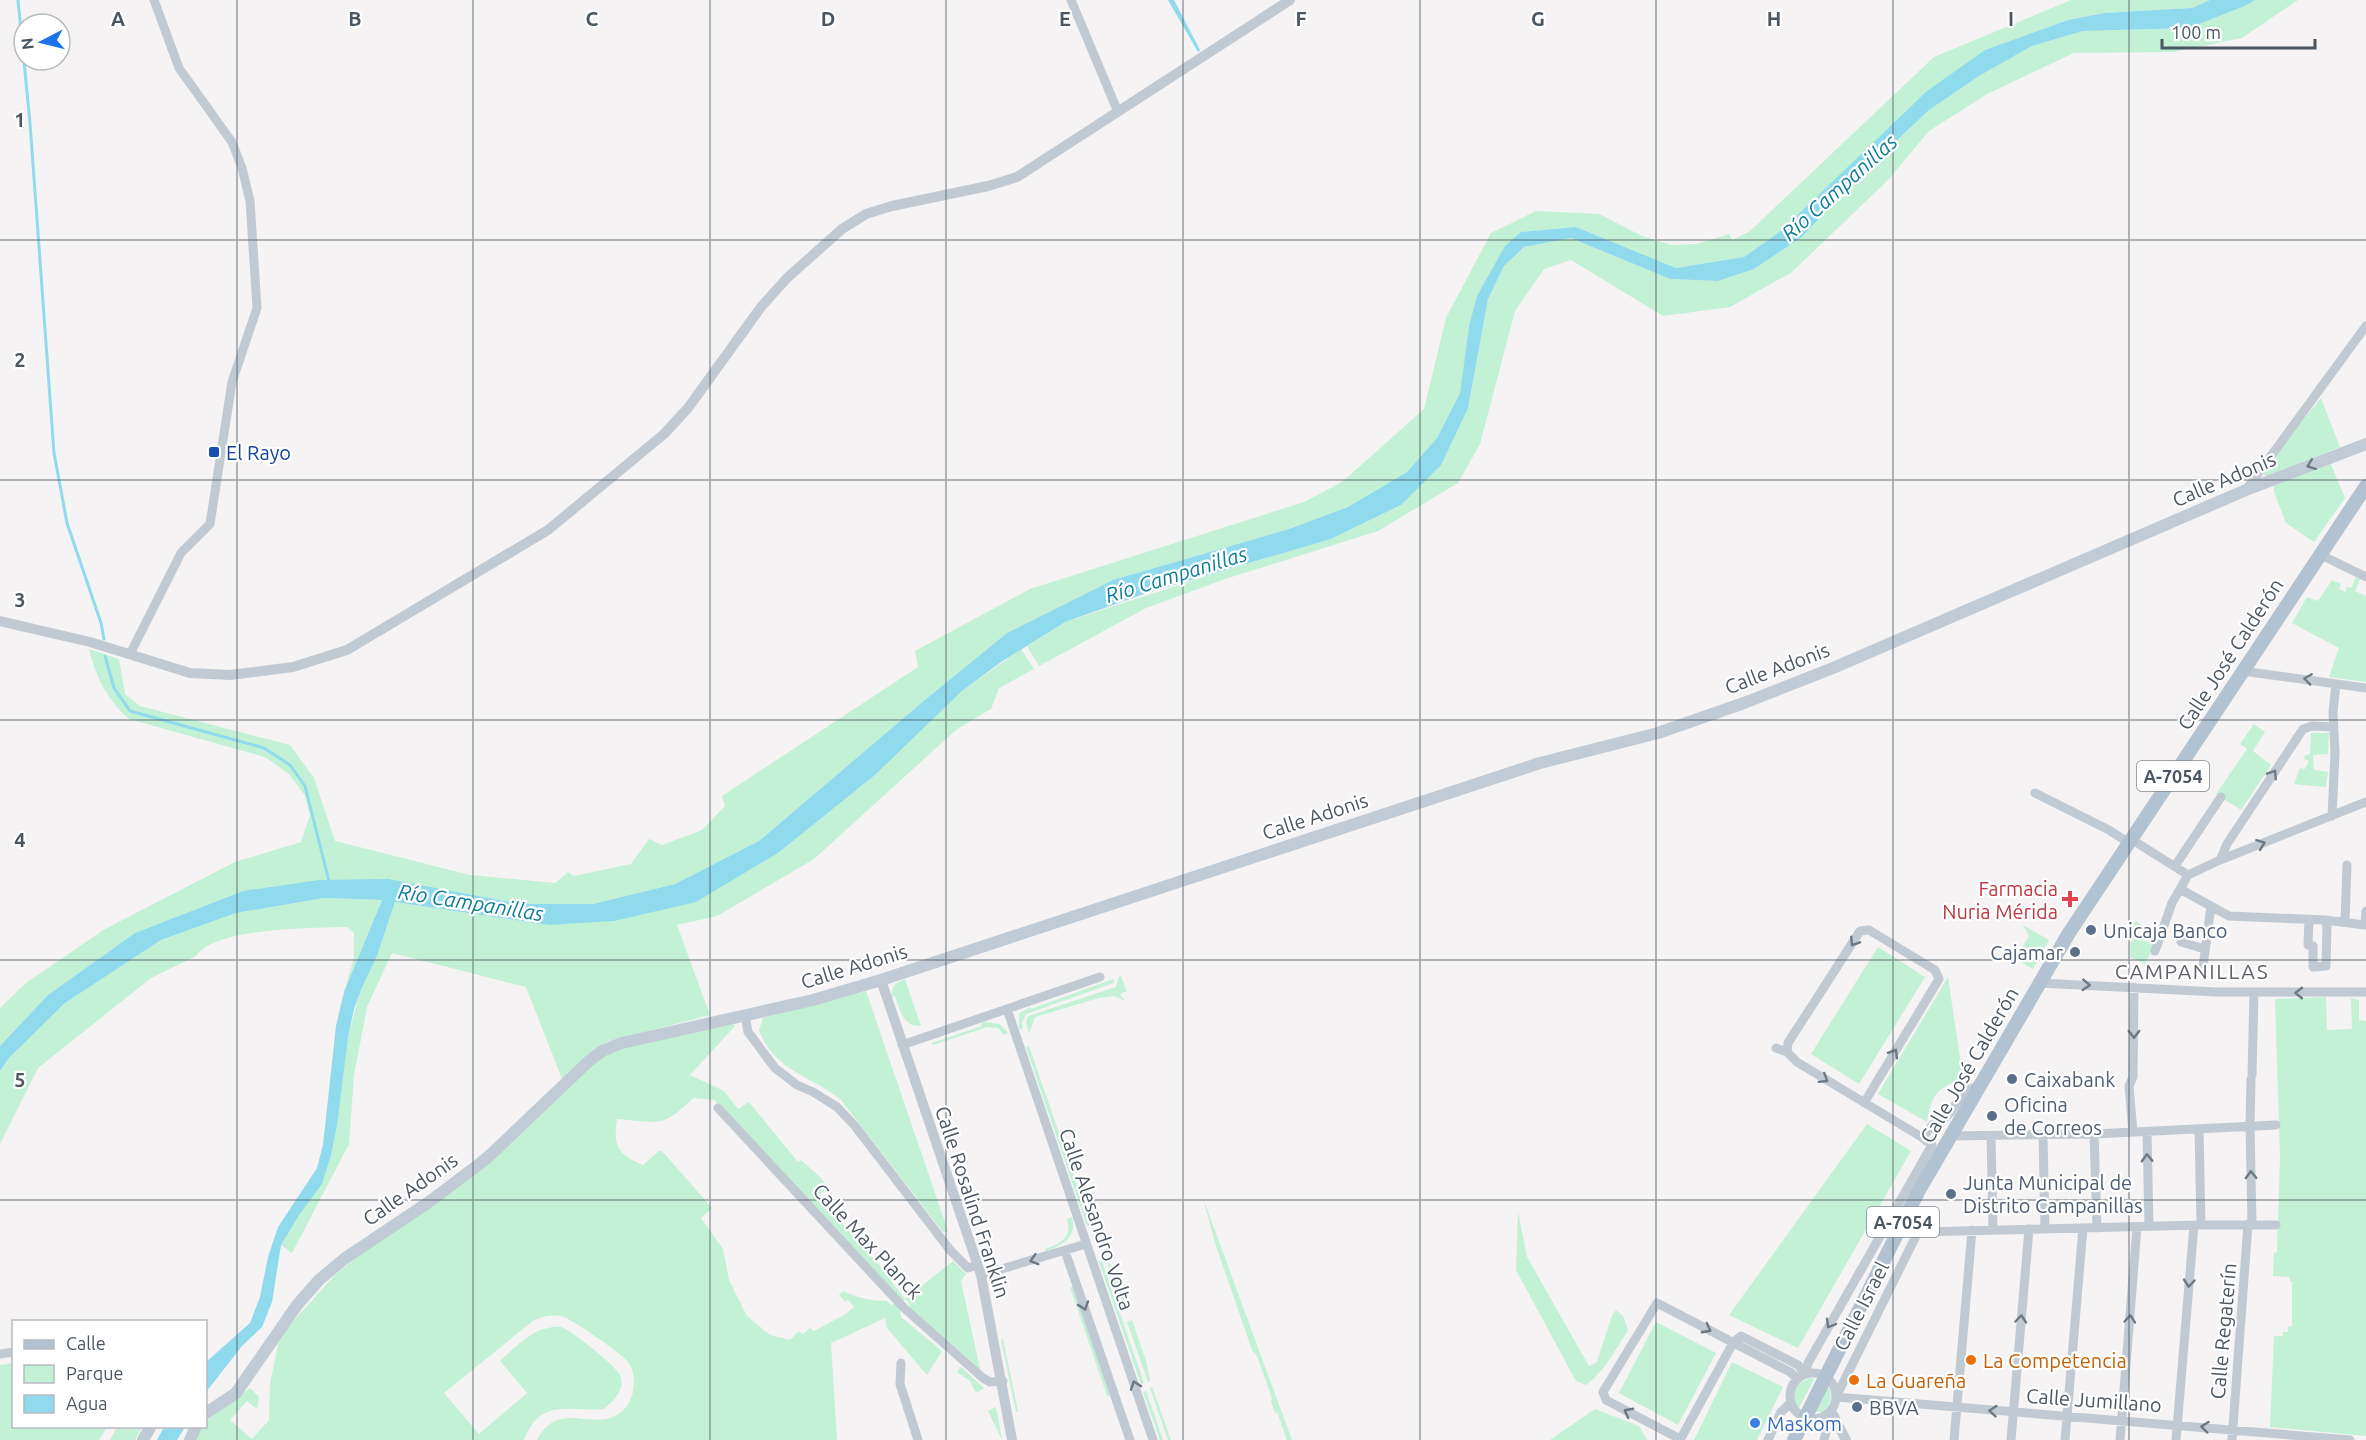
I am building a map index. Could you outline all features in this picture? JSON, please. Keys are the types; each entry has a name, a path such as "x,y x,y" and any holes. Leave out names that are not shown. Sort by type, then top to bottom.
{"main road":[{"name":"Calle Adonis","path":"207,1412 236,1393 297,1305 319,1280 344,1259 429,1202 486,1160 589,1060 602,1051 622,1043 813,1000 881,980 1529,767 1658,733 1744,703 1833,668 2246,490 2366,444"},
{"name":"Calle José Calderón","path":"1794,1440 1918,1192 1936,1148 1949,1136 2068,933 2366,486"}],"street":[{"path":"130,654 181,553 210,524 232,382 257,308 250,201 242,168 232,142 179,68 154,0"},
{"path":"1071,0 1118,112"},
{"path":"0,621 90,642 190,673 230,675 293,667 347,650 548,530 664,434 688,408 761,307 787,278 842,229 866,214 892,206 988,186 1017,177 1290,0"},
{"path":"2246,490 2366,326"},
{"path":"2319,554 2366,577"},
{"path":"2242,671 2366,688"},
{"path":"2332,816 2336,684"},
{"path":"2220,860 2227,844 2303,729 2312,726 2334,727"},
{"path":"2035,793 2130,841 2188,875"},
{"path":"2175,866 2221,797"},
{"path":"2155,951 2172,903 2188,875 2366,802"},
{"path":"2345,921 2347,865"},
{"path":"2180,889 2229,916 2345,921 2365,925 2366,911"},
{"path":"2203,967 2211,906"},
{"path":"2309,919 2308,945 2313,946 2313,967 2326,966 2327,926 2325,920"},
{"path":"1787,1052 1788,1043 1860,931 1869,930 1935,970 1939,979 1864,1103"},
{"path":"2181,942 2205,949"},
{"path":"902,1045 1100,976"},
{"name":"Calle Rosalind Franklin","path":"881,980 979,1270 1003,1380 1012,1440"},
{"path":"2039,982 2176,990 2361,992"},
{"path":"2133,1132 2129,1086 2133,1077 2134,987"},
{"name":"Calle Regaterín","path":"2232,1435 2250,1224 2254,992"},
{"name":"Calle Alesandro Volta","path":"1007,1009 1154,1440"},
{"path":"745,1015 748,1032 775,1068 797,1086 813,1092 837,1107 855,1126 950,1250 969,1268 979,1270 1065,1251 1086,1244"},
{"path":"1776,1048 1787,1052 1797,1062 1936,1148"},
{"path":"1923,1138 1933,1124 1950,1113 1964,1092 1979,1085"},
{"name":"Calle Max Planck","path":"718,1108 904,1308 983,1378 990,1382 1003,1380"},
{"path":"1949,1136 2094,1134 2276,1125"},
{"path":"2176,1440 2197,1225 2199,1129"},
{"path":"2146,1132 2149,1226"},
{"path":"2094,1134 2097,1228"},
{"path":"2043,1135 2045,1229"},
{"path":"1992,1136 1993,1229"},
{"name":"Calle José Calderón","path":"1791,1402 1791,1388 1802,1377 1811,1357 1936,1148"},
{"path":"1954,1440 1972,1230 2276,1225"},
{"path":"2120,1440 2137,1227"},
{"path":"2065,1440 2083,1228"},
{"path":"2011,1440 2029,1229"},
{"name":"Calle Israel","path":"1833,1414 1836,1396 1918,1232 1972,1230"},
{"name":"Calle Alesandro Volta","path":"1065,1251 1130,1440"},
{"path":"1733,1343 1658,1303 1603,1392 1606,1400 1680,1440 1733,1343 1741,1336 1798,1365 1802,1377 1819,1374 1825,1377 1835,1389 1836,1396"},
{"path":"901,1363 900,1384 918,1440"},
{"name":"Calle Jumillano","path":"1836,1396 2177,1425 2232,1435 2350,1440"},
{"path":"1768,1440 1781,1412 1791,1402 1796,1411 1804,1417 1818,1419 1833,1414"},
{"path":"1824,1440 1833,1414"},
{"path":"1833,1414 1846,1440"}],"green space":[{"path":"2071,0 2210,0 2192,8 2104,13 2068,20 1985,50 1781,231 1744,257 1676,268 1576,227 1521,232 1469,326 1460,393 1437,438 1407,472 1348,507 1289,529 1113,580 1007,633 759,841 675,884 593,904 520,904 389,879 243,891 135,933 48,995 0,1046 0,1008 26,983 105,929 235,862 301,842 310,815 305,796 289,774 265,757 129,719 103,687 89,649 119,659 125,694 140,706 290,745 314,778 335,841 470,875 555,883 568,872 573,876 631,864 649,839 662,845 702,830 725,806 722,796 918,667 915,651 1030,589 1304,502 1342,482 1424,409 1446,318 1491,233 1536,211 1599,214 1642,236 1672,245 1697,244 1729,234 1732,240 1749,232 1934,57"},
{"path":"2255,0 2298,0 2242,38 2173,52 2074,53 1987,94 1929,131 1888,180 1792,272 1730,307 1663,316 1571,260 1544,269 1515,311 1480,444 1458,483 1378,531 1225,579 1146,608 1039,666 1027,646 1065,622 1331,539 1401,505 1468,408 1488,299 1504,266 1524,247 1571,238 1670,279 1718,281 1754,269 1802,237 1855,180 1929,110 1979,76 2032,46 2083,31 2189,28"},
{"path":"2321,398 2340,447 2264,475 2263,469"},
{"path":"2330,462 2345,498 2314,542 2286,523 2274,492 2274,485"},
{"path":"2356,577 2360,579 2355,591 2366,596 2366,682 2329,677 2339,648 2292,623 2307,597 2318,601 2332,580 2341,584 2339,589 2345,592 2347,587 2351,588"},
{"path":"1021,649 1034,669 999,688 991,709 957,729 814,859 717,916 677,925 710,1015 607,1042 583,1059 562,1079 526,987 392,953 367,1007 354,1075 349,1144 292,1253 281,1245 331,1155 348,1038 361,987 377,956 395,902 548,925 778,853 875,775 962,691"},
{"path":"2254,724 2265,732 2253,751 2271,765 2241,810 2216,794 2247,749 2240,744"},
{"path":"2311,733 2329,733 2328,754 2313,755 2314,770 2328,772 2326,787 2294,784 2300,768 2305,769 2309,761 2304,759 2305,755 2310,754"},
{"path":"324,898 382,900 344,992 354,958 354,933 347,927 266,931 223,939 207,946 196,956 151,978 38,1068 0,1144 0,1071 9,1058 65,1003 161,940 236,913"},
{"path":"2136,921 2142,925 2135,936 2129,932"},
{"path":"2023,925 2049,940 2033,969 2015,959 2029,936"},
{"path":"2135,936 2154,945 2145,964 2130,957 2130,944"},
{"path":"1878,947 1925,977 1859,1084 1811,1054"},
{"path":"1120,974 1127,991 1120,994 1125,1001 1114,996 1099,998 1035,1017 1029,1034 1026,1022 1028,1016 1116,987"},
{"path":"1948,977 1963,1078 1941,1090 1933,1098 1927,1122 1878,1094"},
{"path":"905,979 921,1026 915,1026 906,1021 895,996 892,997 894,985"},
{"path":"1113,979 1114,983 1026,1014 1022,1023 1023,1028 1019,1030 1019,1014 1030,1007 1031,1009"},
{"path":"866,991 948,1231 943,1232 841,1100 784,1064 774,1055 759,1030 763,1018"},
{"path":"2326,997 2327,1030 2352,1029 2351,998 2359,1000 2359,1020 2366,1021 2366,1436 2270,1427 2274,1336 2283,1336 2283,1332 2288,1332 2288,1327 2292,1326 2292,1282 2289,1277 2273,1276 2274,1253 2277,1252 2280,1158 2275,999"},
{"path":"732,1023 735,1026 690,1075 724,1091 738,1109 749,1102 798,1162 801,1160 821,1178 828,1188 818,1196 879,1265 905,1299 903,1301 714,1100 693,1098 674,1115 659,1121 617,1119 616,1137 619,1149 643,1165 662,1151 712,1208 701,1218 723,1249 729,1280 747,1316 770,1335 790,1340 799,1331 803,1334 810,1328 814,1331 846,1314 854,1307 839,1295 843,1291 865,1299 887,1301 891,1305 895,1304 900,1310 901,1317 942,1351 927,1375 887,1328 885,1318 831,1343 837,1440 537,1440 547,1427 557,1420 605,1419 616,1415 630,1401 634,1384 631,1367 616,1351 566,1318 550,1316 534,1320 444,1393 479,1434 527,1393 500,1361 536,1332 556,1327 568,1331 611,1364 620,1375 620,1390 604,1409 568,1409 547,1412 538,1417 524,1440 195,1440 201,1428 207,1428 207,1420 250,1388 259,1397 257,1409 247,1401 230,1420 252,1439 269,1420 270,1384 278,1344 287,1328 335,1275 602,1055 626,1046"},
{"path":"981,1023 1000,1024 1008,1033 1004,1035 998,1028 987,1027 933,1045 932,1043 982,1026"},
{"path":"1029,1046 1091,1225 1087,1226 1026,1047"},
{"path":"1867,1124 1911,1151 1798,1348 1729,1315"},
{"path":"1203,1198 1292,1440 1287,1440 1277,1412 1275,1413 1272,1398 1257,1356 1252,1350 1215,1243"},
{"path":"1518,1211 1527,1257 1589,1366 1597,1362 1612,1315 1616,1310 1623,1316 1628,1330 1604,1367 1586,1385 1576,1381 1516,1270"},
{"path":"1072,1217 1072,1230 1067,1240 1046,1251 1045,1249 1064,1239 1068,1231 1067,1219"},
{"path":"1106,1259 1124,1287 1129,1305 1122,1306 1119,1295 1123,1293 1120,1284 1115,1285"},
{"path":"953,1261 966,1274 961,1281 980,1369 910,1308 905,1299"},
{"path":"1102,1261 1144,1383 1141,1384 1099,1262"},
{"path":"1073,1286 1110,1395 1107,1396 1070,1287"},
{"path":"1132,1320 1147,1364 1150,1381 1148,1382 1127,1322"},
{"path":"1656,1322 1716,1353 1678,1425 1619,1393"},
{"path":"1003,1339 1018,1411 1016,1412 1001,1340"},
{"path":"1732,1362 1783,1387 1757,1440 1694,1440"},
{"path":"12,1363 12,1428 106,1428 99,1440 0,1440 0,1365"},
{"path":"961,1367 984,1388 976,1393 970,1381 957,1372"},
{"path":"1810,1378 1814,1379 1799,1408 1794,1399 1795,1390"},
{"path":"1825,1386 1830,1392 1829,1404 1823,1412 1813,1412"},
{"path":"1152,1387 1171,1440 1168,1440 1150,1388"},
{"path":"1146,1391 1163,1440 1160,1440 1143,1392"},
{"path":"995,1407 997,1411 1002,1440 988,1411"},
{"path":"1595,1409 1639,1426 1647,1440 1550,1440"},
{"path":"117,1428 141,1428 135,1440 110,1440"}],"water":[{"path":"1168,0 1174,0 1200,50 1198,52"},
{"name":"Río Campanillas","path":"2210,0 2255,0 2189,28 2083,31 2032,46 1979,76 1929,110 1855,180 1802,237 1754,269 1718,281 1670,279 1571,238 1524,247 1504,266 1488,299 1468,408 1441,465 1401,505 1331,539 1144,594 1065,622 1001,662 962,691 875,775 778,853 696,902 614,921 548,925 395,902 377,956 354,1009 337,1125 322,1184 281,1245 272,1302 262,1327 242,1346 207,1391 207,1361 250,1323 260,1297 268,1257 278,1227 317,1168 323,1145 336,1026 344,992 382,900 324,898 236,913 161,940 65,1003 9,1058 0,1071 0,1046 48,995 135,933 243,891 319,880 389,879 520,904 593,904 675,884 759,841 1007,633 1113,580 1289,529 1348,507 1407,472 1437,438 1460,393 1469,326 1477,296 1505,246 1521,232 1576,227 1676,268 1744,257 1781,231 1927,91 1985,50 2068,20 2104,13 2192,8"},
{"path":"163,1428 184,1428 177,1440 157,1440"}],"waterway":[{"path":"18,0 30,123 54,453 67,523 101,623 104,639"},
{"path":"105,656 114,688 130,711 264,748 290,765 305,786 329,881"}],"place":[{"name":"El Rayo","path":"214,452"},
{"name":"Farmacia Nuria Mérida","path":"2070,899"},
{"name":"Unicaja Banco","path":"2091,930"},
{"name":"Cajamar","path":"2075,952"},
{"name":"Caixabank","path":"2012,1079"},
{"name":"Oficina de Correos","path":"1992,1116"},
{"name":"Junta Municipal de Distrito Campanillas","path":"1951,1194"},
{"name":"La Competencia","path":"1971,1360"},
{"name":"La Guareña","path":"1854,1380"},
{"name":"BBVA","path":"1857,1407"},
{"name":"Maskom","path":"1755,1423"}],"district":[{"name":"CAMPANILLAS","path":"2192,971"}]}
